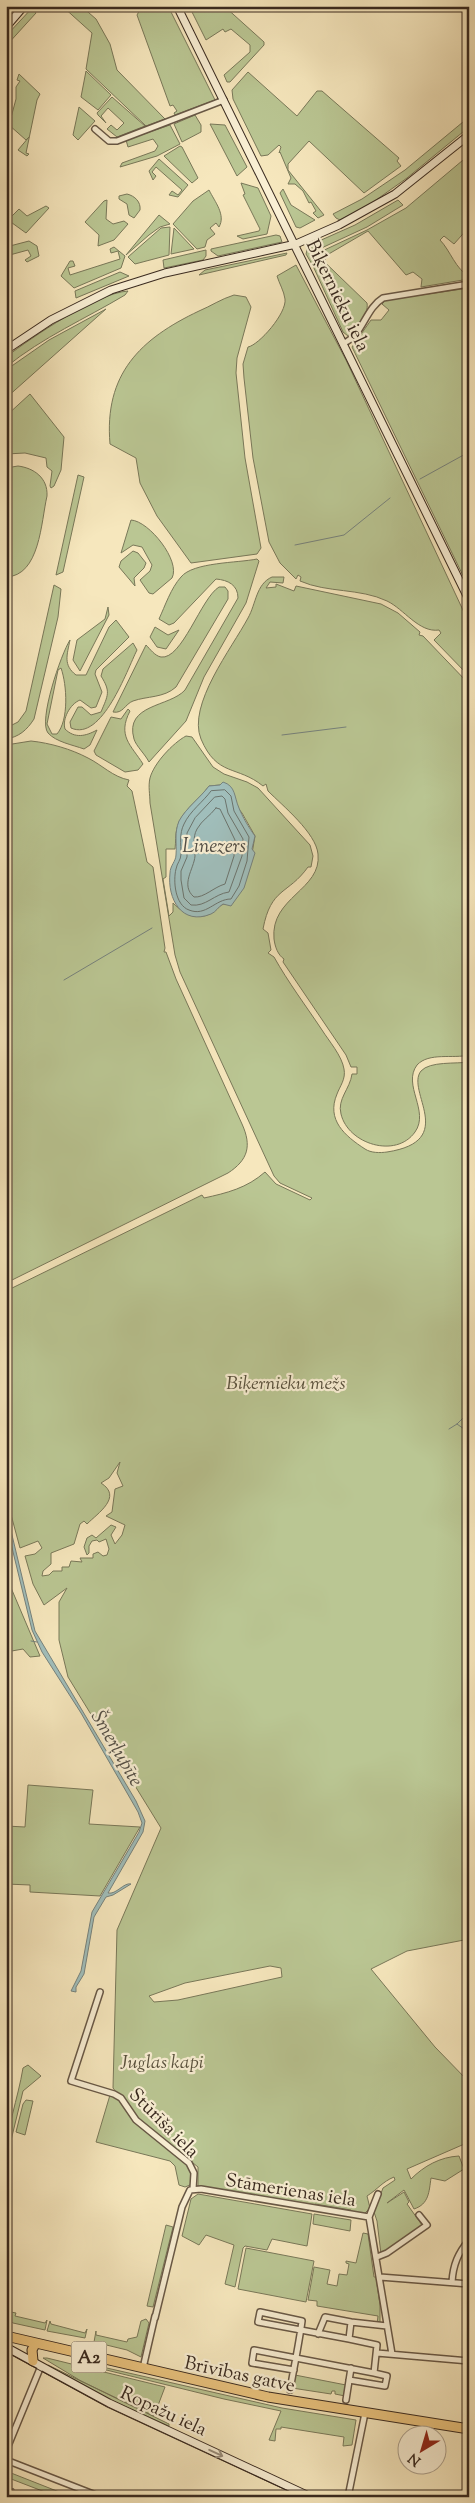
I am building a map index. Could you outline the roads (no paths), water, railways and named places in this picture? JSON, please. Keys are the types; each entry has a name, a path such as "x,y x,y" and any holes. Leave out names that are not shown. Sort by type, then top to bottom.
{"highway":[{"name":"Brīvības gatve","path":"6,2336 268,2397 469,2429"},
{"path":"33,2361 32,2350 35,2344"}],"main road":[{"path":"6,27 24,6"},
{"name":"Biķernieku iela","path":"177,6 296,244 469,600"},
{"path":"6,350 76,306 134,281 296,244 339,225 395,194 469,135"},
{"name":"Ropažu iela","path":"6,2347 109,2403 312,2497"}],"street":[{"path":"95,129 109,141 117,141 224,100"},
{"path":"344,343 356,335 376,304 383,298 469,284"},
{"name":"Stūrīša iela","path":"100,1992 71,2081 109,2092 121,2098 136,2120 189,2163 194,2173 193,2188"},
{"path":"143,2369 155,2318 154,2313 158,2306 183,2205 186,2195 193,2188"},
{"name":"Stāmerienas iela","path":"193,2188 369,2217 392,2354"},
{"path":"369,2217 378,2194"},
{"path":"377,2257 387,2253 427,2225 419,2215"},
{"path":"452,2282 458,2255 469,2240"},
{"path":"380,2277 469,2284"},
{"path":"290,2390 301,2331 302,2321 260,2312 258,2322 301,2331 378,2345 374,2373"},
{"path":"318,2334 325,2317 387,2326"},
{"path":"349,2339 352,2322"},
{"path":"294,2370 252,2363 254,2350 387,2376 386,2386 349,2380"},
{"path":"377,2353 469,2361"},
{"path":"6,2451 41,2366"},
{"path":"346,2400 351,2368"},
{"path":"348,2497 365,2413"},
{"path":"6,2460 101,2497"}],"water":[{"name":"Linezers","path":"223,782 230,786 234,792 242,815 255,836 252,849 255,853 244,888 231,906 223,904 211,914 201,917 192,916 178,908 171,892 170,873 176,857 177,825 185,812 209,786 220,785"},
{"path":"6,1510 35,1631 136,1801 145,1821 143,1832 108,1893 131,1884 106,1897 94,1917 84,1974 76,1987 76,1992 71,1991 81,1971 92,1912 139,1832 142,1823 138,1812 81,1713 42,1652 32,1630 6,1523"}],"waterway":[{"path":"420,479 469,452"},
{"path":"295,545 344,535 390,498"},
{"path":"282,735 346,727"},
{"path":"64,980 152,928"},
{"path":"449,1429 469,1412"},
{"path":"457,1424 464,1429"},
{"path":"31,1641 37,1642"}],"tram line":[{"path":"6,2352 107,2407 301,2497"}],"railway":[{"path":"6,2486 34,2497"}],"park label":[{"name":"Biķernieku mežs","path":"286,1382"},
{"name":"Juglas kapi","path":"162,2061"}],"water label":[{"name":"Šmerļupīte","path":"118,1748"}]}
